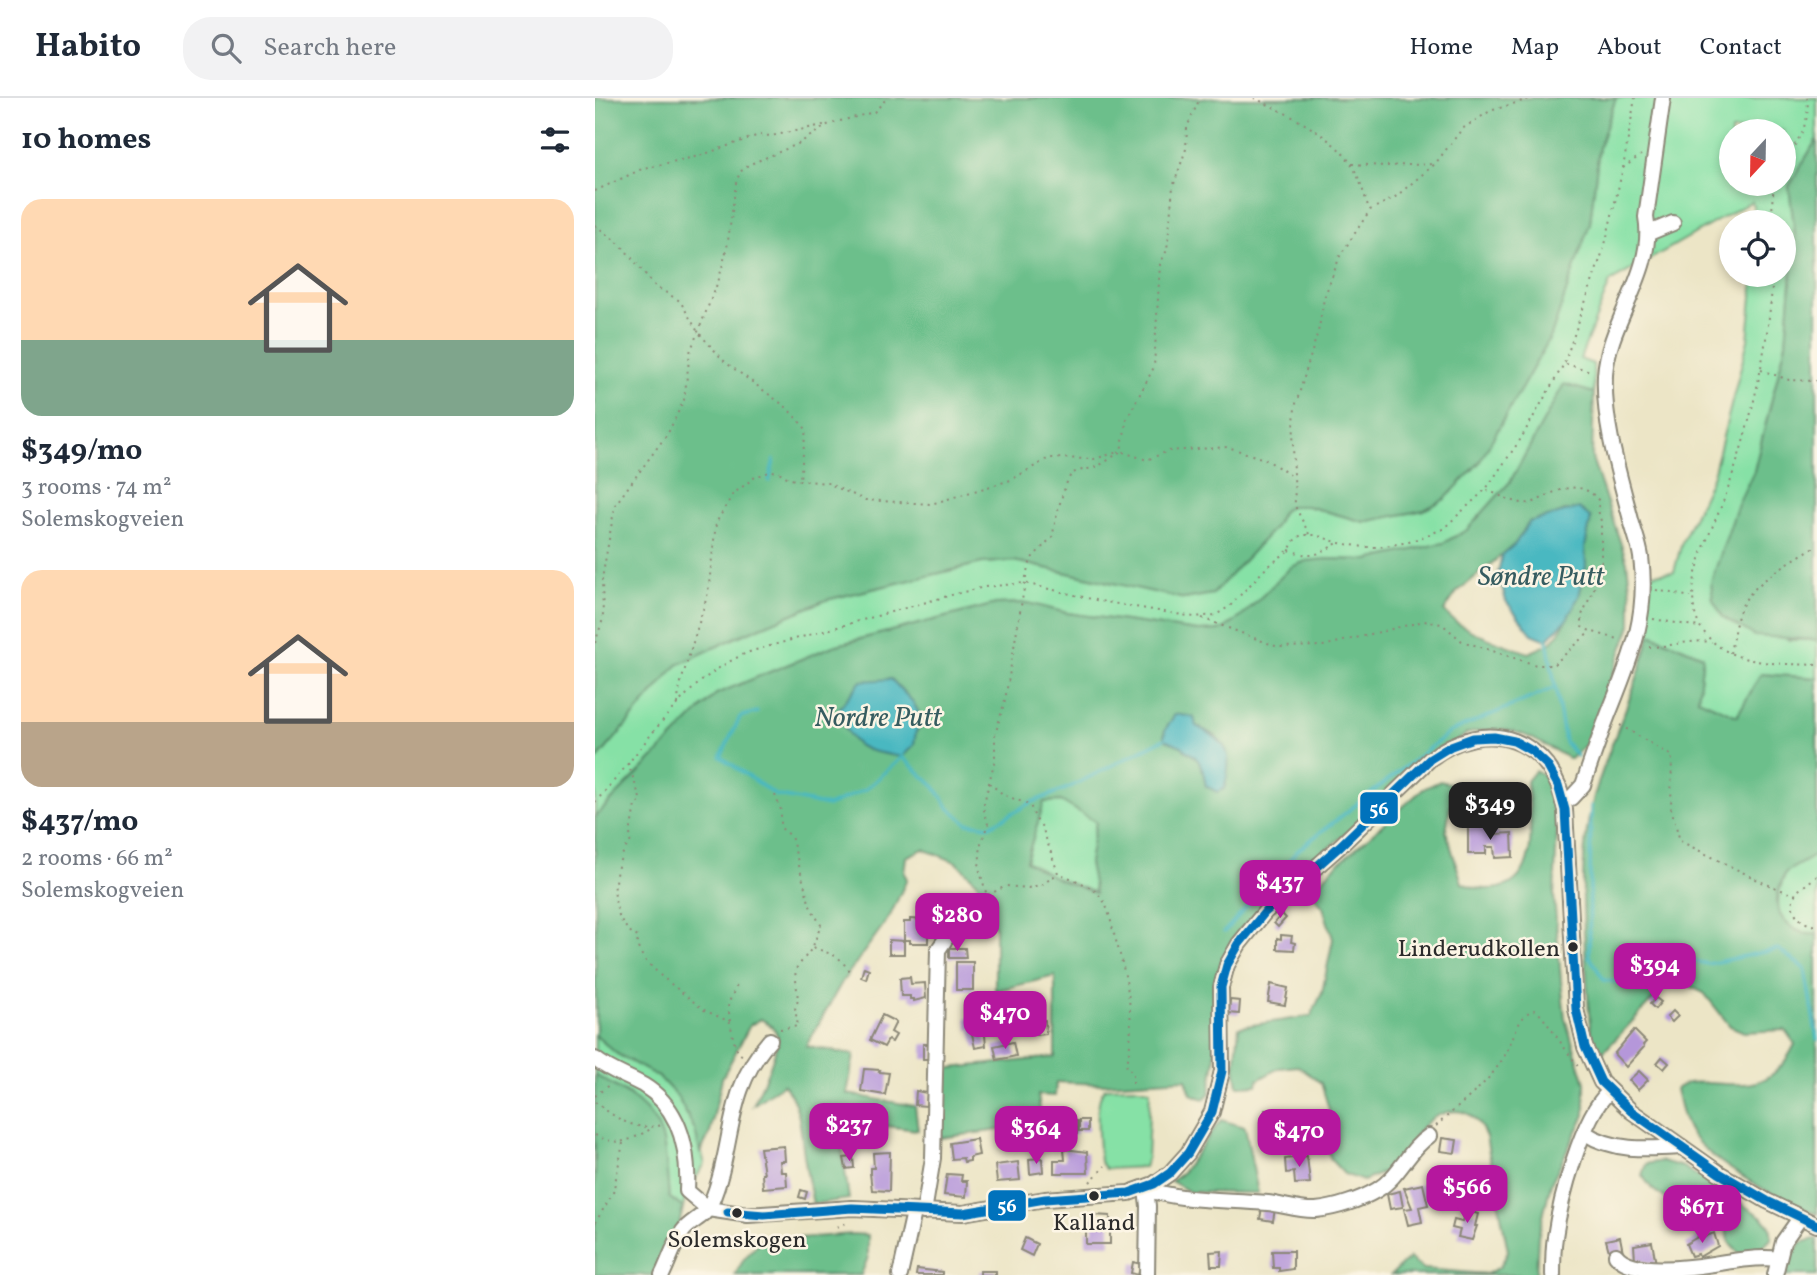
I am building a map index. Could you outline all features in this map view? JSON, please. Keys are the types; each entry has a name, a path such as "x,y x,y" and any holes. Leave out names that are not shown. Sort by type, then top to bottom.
{"street":[{"path":"1563,802 1571,798 1583,785 1635,646 1642,616 1641,554 1606,413 1605,375 1610,347 1638,274 1649,233 1646,218 1663,98"},
{"path":"1649,233 1673,223"},
{"path":"595,1059 650,1090 660,1099 676,1121 686,1144 687,1191 708,1209 748,1215 838,1208 974,1212 1045,1199 1129,1193 1146,1189 1170,1172 1188,1153 1212,1112 1222,1071 1221,987 1227,965 1239,944 1271,905 1340,846 1424,764 1447,747 1466,740 1494,736 1511,739 1526,746 1541,759 1557,783 1563,802 1578,1023 1589,1059 1609,1091 1638,1116 1736,1184 1817,1225"},
{"path":"899,1275 933,1158 938,950 958,922"},
{"path":"662,1275 684,1231 708,1209 721,1171 739,1091 753,1062 771,1040"},
{"path":"1553,1275 1554,1240 1561,1206 1598,1101 1609,1091"},
{"path":"1585,1133 1598,1142 1613,1145 1649,1149 1682,1147"},
{"path":"1146,1189 1168,1197 1323,1209 1368,1195 1383,1186 1429,1136"},
{"path":"1146,1189 1147,1275"},
{"path":"1775,1275 1783,1242 1800,1218"},
{"path":"1616,1255 1625,1265 1649,1273 1778,1258"}],"path":[{"path":"595,191 644,167 699,156 759,135 771,136 874,112 887,98"},
{"path":"986,895 979,868 981,843 988,826 984,803 995,759 995,735 1005,700 1024,583 1032,558 1053,536 1053,523 1066,479 1074,472 1098,466 1121,451 1127,419 1154,367 1160,264 1167,250 1173,187 1186,149 1187,127 1200,98"},
{"path":"1254,98 1297,118 1328,140 1351,164 1370,210"},
{"path":"1308,534 1295,506 1293,477 1296,407 1319,328 1324,298 1340,256 1370,210 1394,198 1435,164 1462,129 1490,111 1532,98"},
{"path":"1796,144 1803,134 1809,110 1807,98"},
{"path":"1201,618 1216,615 1230,606 1264,570 1289,550 1296,538 1308,534 1339,543 1379,547 1431,535 1453,522 1486,489 1520,440 1564,364 1605,245 1623,168 1635,99"},
{"path":"595,643 603,620 603,579 615,505 668,433 684,400 690,352 719,279 740,172 748,164 798,144 829,124"},
{"path":"1351,164 1435,164"},
{"path":"595,225 622,246 655,286 680,301 698,332 725,362 786,407 806,429 800,480"},
{"path":"1772,287 1770,321 1755,394 1726,495 1697,567 1692,598 1700,627 1714,642 1730,653 1751,661 1817,665"},
{"path":"1564,364 1605,375"},
{"path":"1760,370 1789,380 1817,382"},
{"path":"677,705 681,682 708,593 716,523 733,494 755,477 772,471 779,472 790,479 827,483 865,500 931,504 1011,480 1049,458 1094,458 1121,451 1147,460 1168,451 1228,447 1256,455 1293,477"},
{"path":"1486,489 1527,504 1552,493 1579,486 1591,491 1599,501 1601,573 1582,615 1583,627 1590,632 1601,632 1635,646 1662,647 1701,640 1714,642"},
{"path":"1289,550 1316,556 1339,543"},
{"path":"1730,653 1737,621 1748,596 1772,575 1817,546"},
{"path":"595,802 677,705 724,664 753,651 985,587 1024,583 1100,601 1201,618 1278,646 1323,646 1424,621 1442,624 1462,641 1536,665 1553,665 1590,632"},
{"path":"1643,586 1692,598"},
{"path":"1642,616 1700,627"},
{"path":"1608,717 1672,755 1671,808 1681,841 1764,883 1794,895"},
{"path":"628,763 641,801 635,805 631,841 615,881 615,900 619,914 631,933 638,937 637,946 645,959 661,976 704,1010 730,1022"},
{"path":"988,782 1005,795 1030,805 1042,827 1058,873 1091,887 1104,901 1125,970 1131,1018 1126,1068 1133,1071 1133,1087"},
{"path":"771,1040 780,1029 798,1026 795,970 813,947 821,925 810,906 791,836 781,828 781,810 775,794"},
{"path":"958,922 986,895 1006,886 1028,888 1043,884 1058,873"},
{"path":"1817,876 1794,895 1792,903 1794,912 1801,920 1817,926"},
{"path":"813,947 838,957 851,972"},
{"path":"738,983 728,1004 730,1022 738,1054 753,1062"},
{"path":"1429,1136 1436,1126 1493,1074 1525,1014 1531,1010 1541,1014 1583,1072"},
{"path":"595,1096 623,1076"},
{"path":"595,1102 624,1122 640,1128 676,1121"},
{"path":"595,1135 606,1141 623,1143 654,1127"},
{"path":"595,1223 613,1193 623,1143"},
{"path":"1085,1196 1088,1185 1105,1166"}],"green space":[{"path":"595,98 1616,98 1599,147 1590,223 1551,336 1479,463 1445,499 1424,510 1364,522 1307,506 1290,506 1282,512 1274,528 1213,594 1185,599 1014,561 982,563 826,600 677,665 595,762"},
{"path":"1616,98 1817,98 1817,139 1796,174 1796,119 1719,119 1719,196 1790,196 1792,210 1754,210 1752,201 1736,210 1719,210 1719,220 1610,282 1580,359 1593,364 1594,393 1564,385 1510,482 1467,530 1444,543 1368,560 1326,559 1222,630 1198,631 1067,613 1028,603 996,604 833,646 716,694 595,817 595,762 677,665 826,600 982,563 1014,561 1185,599 1213,593 1274,528 1282,512 1290,506 1307,506 1364,522 1424,510 1445,499 1479,463 1590,223 1599,147"},
{"path":"1817,139 1817,640 1755,636 1723,617 1713,600 1711,582 1738,504 1754,471 1786,343 1791,287 1796,287 1796,210 1792,210 1790,196 1796,196 1796,174"},
{"path":"1753,287 1791,287 1786,343 1754,471 1738,504 1728,537 1788,640 1817,640 1817,678 1761,674 1737,716 1698,699 1703,656 1646,632 1650,574 1674,572 1682,542 1713,475 1748,340"},
{"path":"1564,384 1594,393 1592,458 1627,562 1631,625 1587,744 1570,759 1532,738 1510,731 1466,734 1304,868 1238,931 1224,957 1216,982 1215,1059 1210,1093 1204,1099 1191,1094 1186,1079 1103,1084 1056,1082 1055,1096 1038,1095 1042,1124 940,1138 942,1069 1055,1057 1055,976 995,991 995,929 977,882 956,862 923,849 906,857 904,873 907,879 890,916 842,982 806,1046 854,1055 847,1094 915,1106 918,1130 838,1120 849,1199 813,1204 800,1121 794,1102 783,1084 753,1105 777,1042 775,1030 761,1019 750,1025 722,1078 710,1133 700,1153 695,1130 677,1096 659,1077 617,1054 596,1036 595,817 716,694 833,646 996,604 1028,603 1067,613 1198,631 1222,630 1241,617 1291,567 1306,561 1326,559 1368,560 1443,543 1467,530 1510,482","holes":["1565,511 1591,518 1585,547 1586,566 1579,596 1558,635 1549,644 1529,653 1471,631 1444,611 1457,592 1515,544 1529,522","891,679 913,702 924,723 916,731","1196,726 1216,736 1206,786 1198,760 1182,746 1164,739 1165,730","1061,801 1096,822 1089,863 1095,893 1058,879 1026,861 1044,802"]},
{"path":"1650,634 1703,656 1698,699 1737,716 1761,674 1817,678 1817,854 1786,872 1777,900 1780,914 1789,926 1817,934 1817,1214 1747,1180 1713,1156 1689,1131 1676,1089 1691,1083 1749,1084 1770,1076 1779,1069 1795,1044 1785,1030 1744,1032 1730,1026 1704,993 1679,981 1670,981 1595,1061 1590,1031 1584,934 1586,837 1596,790"},
{"path":"1535,771 1544,776 1552,797 1557,833 1554,896 1561,980 1565,1018 1585,1083 1585,1115 1551,1183 1538,1237 1536,1275 1391,1275 1409,1258 1424,1269 1487,1274 1500,1267 1508,1251 1486,1137 1481,1127 1466,1113 1443,1113 1434,1117 1419,1131 1386,1171 1363,1181 1344,1174 1331,1160 1324,1138 1329,1109 1321,1083 1298,1066 1279,1068 1258,1080 1257,1085 1238,1086 1235,1068 1239,1027 1311,1016 1322,993 1333,939 1323,907 1311,892 1332,869 1423,789 1440,781 1451,784 1452,796 1446,831 1462,883 1489,889 1513,882 1528,859 1531,827 1527,781"},
{"path":"1061,801 1096,822 1089,863 1096,893 1058,879 1026,861 1044,802"},
{"path":"1817,854 1817,934 1810,934 1785,922 1778,901 1786,872"},
{"path":"595,1035 617,1054 659,1077 677,1096 695,1130 705,1164 687,1191 683,1208 669,1197 662,1137 629,1094 595,1075"},
{"path":"595,1075 635,1100 651,1116 664,1144 669,1197 683,1208 678,1230 653,1275 595,1275"},
{"path":"1134,1087 1150,1090 1147,1158 1144,1167 1106,1169 1100,1162 1098,1134 1101,1094 1105,1088"},
{"path":"1221,1120 1245,1127 1258,1193 1190,1192 1171,1181 1181,1174"},
{"path":"1662,1161 1683,1167 1762,1217 1770,1226 1772,1238 1754,1256 1742,1257 1730,1244 1723,1218 1699,1221 1652,1189 1642,1175 1646,1164"},
{"path":"868,1235 868,1257 861,1275 735,1275 744,1259 760,1241"},
{"path":"1817,1239 1817,1275 1786,1275 1800,1243"}],"water":[{"name":"Søndre Putt","path":"1579,508 1591,518 1585,547 1586,566 1579,596 1567,619 1547,640 1532,634 1506,601 1498,573 1502,555 1515,544 1529,522"},
{"name":"Nordre Putt","path":"891,679 913,702 924,723 916,731 914,745 902,757 861,746 849,734 837,711 861,681"},
{"path":"1175,714 1194,717 1196,726 1222,743 1228,757 1224,789 1217,792 1206,786 1198,760 1182,746 1164,739 1165,730"}],"building":[{"path":"1508,783 1509,796 1496,797 1495,784"},
{"path":"1490,826 1490,830 1496,830 1496,834 1512,833 1513,857 1495,858 1494,847 1486,847 1486,854 1468,854 1468,827"},
{"path":"1282,914 1286,918 1278,927 1274,923"},
{"path":"910,919 928,920 928,943 910,943 910,940 904,940 904,922 910,922"},
{"path":"1281,935 1292,936 1294,950 1277,949 1277,938 1281,939"},
{"path":"889,940 904,941 904,954 889,954"},
{"path":"949,948 965,948 966,958 949,958"},
{"path":"956,962 973,962 973,990 956,990"},
{"path":"864,967 869,969 866,979 861,977"},
{"path":"910,977 911,984 925,983 926,998 914,1001 910,996 901,996 900,978"},
{"path":"1271,984 1288,988 1285,1005 1268,1002"},
{"path":"1656,998 1661,1002 1655,1009 1650,1004"},
{"path":"1230,1000 1240,1001 1239,1014 1229,1013"},
{"path":"1673,1011 1678,1016 1672,1022 1667,1017"},
{"path":"983,1013 986,1046 975,1048 966,1018"},
{"path":"882,1015 896,1022 891,1032 896,1035 892,1042 888,1040 884,1047 870,1040"},
{"path":"1045,1020 1046,1034 1036,1035 1035,1021"},
{"path":"1634,1030 1646,1042 1626,1067 1614,1054"},
{"path":"1013,1042 1016,1056 997,1060 994,1046"},
{"path":"923,1044 933,1044 933,1059 923,1059"},
{"path":"1662,1057 1669,1063 1664,1069 1657,1063"},
{"path":"864,1069 889,1073 885,1095 861,1091"},
{"path":"1639,1071 1648,1080 1638,1090 1629,1080"},
{"path":"916,1091 927,1093 926,1106 915,1105"},
{"path":"1284,1109 1286,1132 1267,1134 1265,1110"},
{"path":"1079,1120 1088,1120 1088,1131 1079,1131"},
{"path":"1056,1121 1077,1121 1077,1134 1056,1134"},
{"path":"1442,1138 1457,1140 1455,1153 1440,1151"},
{"path":"976,1139 979,1155 964,1162 963,1158 952,1159 950,1143"},
{"path":"784,1146 785,1161 780,1161 781,1172 786,1172 787,1186 763,1188 760,1148"},
{"path":"1064,1149 1087,1152 1088,1173 1054,1173 1054,1160 1065,1160"},
{"path":"890,1152 889,1191 872,1190 870,1168 874,1168 873,1153"},
{"path":"1307,1156 1310,1183 1295,1184 1294,1172 1286,1173 1285,1159"},
{"path":"853,1157 854,1168 846,1169 844,1158"},
{"path":"1042,1158 1043,1172 1030,1174 1029,1159"},
{"path":"1018,1162 1020,1180 997,1182 995,1165"},
{"path":"947,1174 962,1175 961,1181 967,1181 966,1197 944,1195"},
{"path":"1423,1184 1428,1205 1419,1207 1422,1222 1408,1225 1404,1209 1412,1208 1404,1188"},
{"path":"801,1190 807,1192 805,1199 799,1197"},
{"path":"1400,1191 1403,1207 1390,1209 1387,1194"},
{"path":"1262,1207 1275,1209 1273,1221 1260,1219"},
{"path":"1465,1210 1478,1214 1472,1240 1458,1237 1460,1230 1452,1228 1454,1220 1462,1222"},
{"path":"1093,1215 1110,1216 1110,1244 1086,1244 1086,1230 1093,1231"},
{"path":"1714,1233 1718,1246 1699,1257 1698,1254 1691,1256 1686,1244 1701,1235 1702,1238"},
{"path":"1620,1237 1623,1252 1610,1255 1606,1240"},
{"path":"1025,1238 1037,1244 1032,1256 1020,1250"},
{"path":"1652,1242 1656,1264 1635,1260 1634,1245"},
{"path":"1222,1251 1221,1266 1211,1266 1210,1252"},
{"path":"1272,1251 1293,1251 1293,1269 1279,1271 1279,1268 1273,1268"},
{"path":"1133,1262 1141,1264 1138,1275 1131,1273"},
{"path":"917,1269 942,1272 942,1275 916,1275"},
{"path":"980,1271 996,1271 996,1275 980,1275"}],"waterway":[{"path":"769,481 774,460"},
{"path":"1547,640 1565,742 1577,756"},
{"path":"1224,932 1299,849 1450,732 1554,688"},
{"path":"757,712 740,717 721,757 775,795 828,806 866,789 902,757 935,787 948,807 967,823 990,826 1030,803 1068,788 1164,739"},
{"path":"1591,806 1589,956 1604,980 1627,984 1654,953 1708,964 1778,949 1805,969 1817,1039"}],"transit line":[{"name":"56","path":"728,1212 764,1215 852,1208 963,1213 1045,1199 1129,1193 1154,1184 1170,1173 1188,1153 1212,1112 1222,1071 1221,987 1227,965 1239,944 1265,912 1340,846 1430,759 1451,746 1473,738 1494,737 1514,741 1532,751 1547,765 1558,785 1565,810 1576,1009 1585,1047 1601,1082 1631,1111 1719,1173 1767,1201 1817,1225"}],"place":[{"name":"Linderudkollen","path":"1573,947"},
{"name":"Kalland","path":"1094,1196"},
{"name":"Solemskogen","path":"737,1213"}]}
